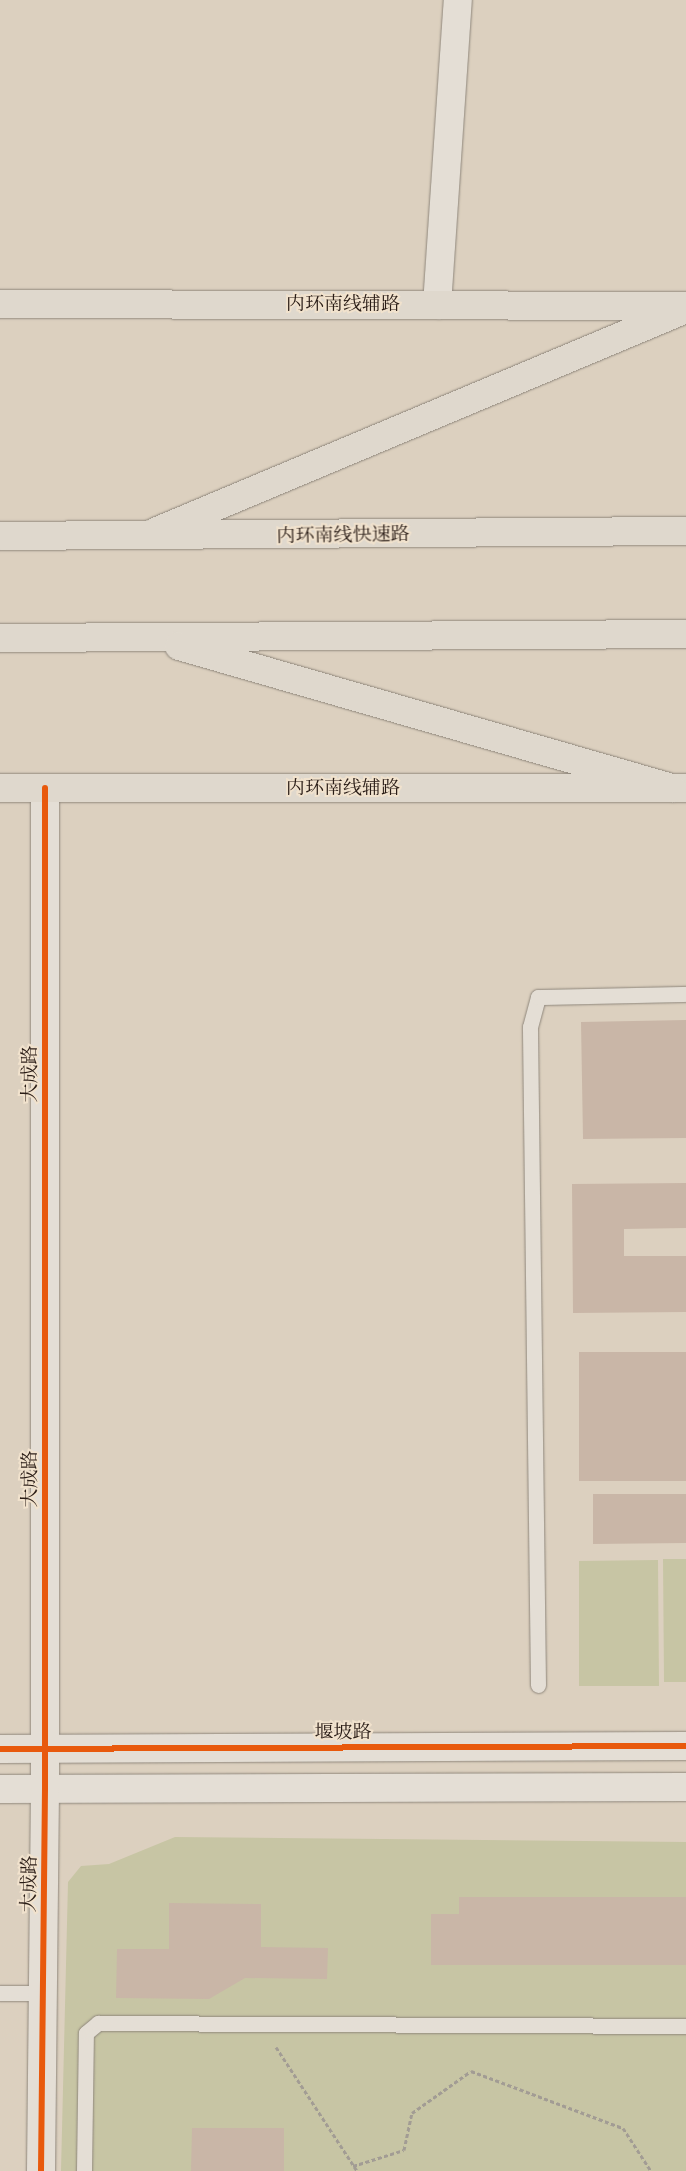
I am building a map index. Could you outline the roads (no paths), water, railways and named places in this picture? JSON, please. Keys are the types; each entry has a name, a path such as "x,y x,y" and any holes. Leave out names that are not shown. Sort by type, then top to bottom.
{"main road":[{"name":"内环南线辅路","path":"0,304 438,304 686,308"},
{"path":"142,537 686,308"},
{"name":"内环南线快速路","path":"0,536 142,537 686,531"},
{"path":"0,638 686,634"},
{"path":"148,637 679,788"},
{"name":"内环南线辅路","path":"0,788 679,788"}],"street":[{"path":"438,304 458,0"},
{"name":"大成路","path":"41,2171 46,1788 45,788"},
{"name":"堰坡路","path":"0,1749 686,1746"},
{"path":"0,1789 686,1787"}],"lane":[{"path":"538,1684 530,1027 538,997 686,994"},
{"path":"0,1993 43,1993"},
{"path":"84,2171 86,2033 98,2023 686,2026"}]}
